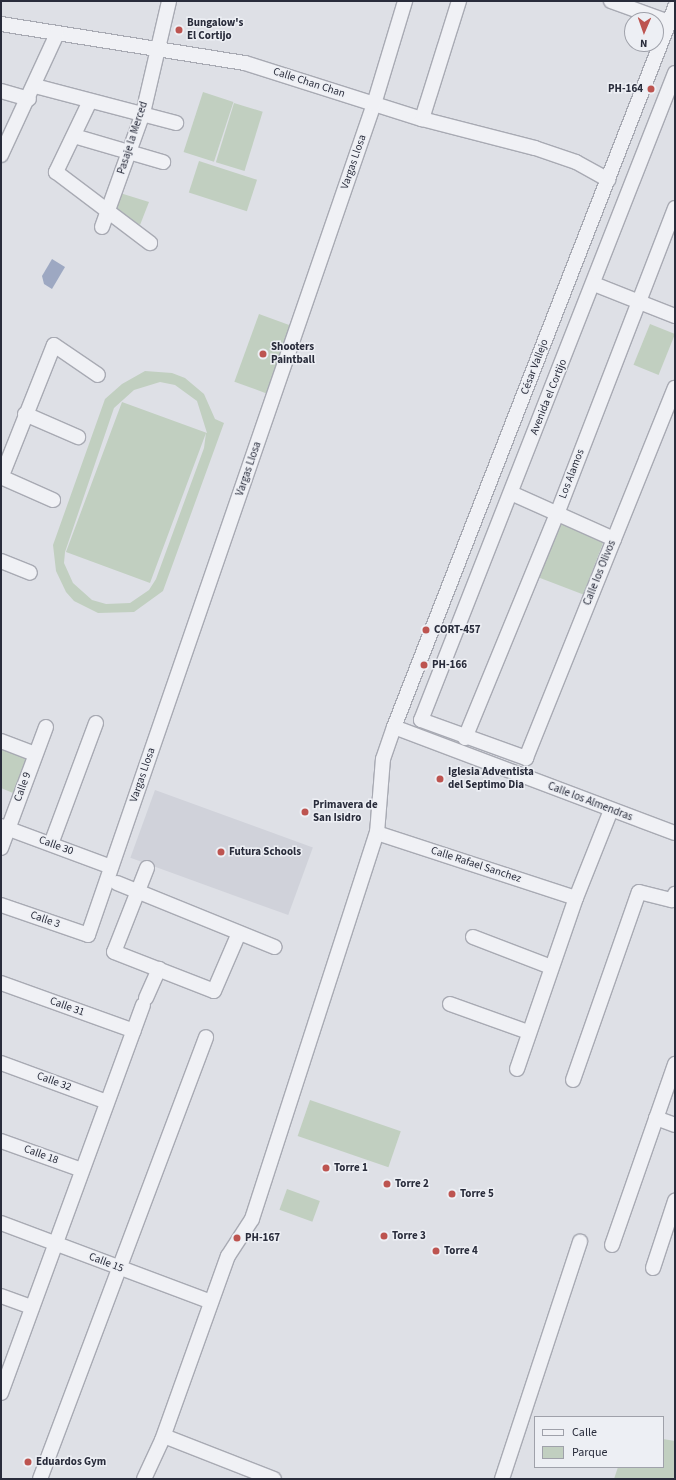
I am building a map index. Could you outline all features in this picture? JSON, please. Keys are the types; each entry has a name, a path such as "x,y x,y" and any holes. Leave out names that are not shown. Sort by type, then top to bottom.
{"street":[{"name":"Pasaje la Merced","path":"102,227 143,113 155,48 169,1"},
{"name":"Vargas Llosa","path":"88,935 374,104 405,1"},
{"path":"422,118 459,1"},
{"path":"611,1 669,22"},
{"name":"César Vallejo","path":"144,1479 164,1436 228,1256 252,1219 377,833 383,759 394,727 675,7"},
{"name":"Calle Chan Chan","path":"1,24 245,63 374,104 536,148 576,162 608,180"},
{"path":"1,155 32,92 57,34"},
{"name":"Avenida el Cortijo","path":"465,738 421,720 594,284 675,73"},
{"path":"1,91 32,92 90,100 176,123"},
{"path":"90,100 56,172 150,243"},
{"path":"74,136 163,162"},
{"name":"Los Alamos","path":"465,738 557,514 675,208"},
{"path":"594,284 675,316"},
{"path":"53,500 1,477 25,414 54,345 98,375"},
{"name":"Calle los Olivos","path":"465,738 526,758 675,388"},
{"path":"25,414 78,437"},
{"path":"511,493 614,539"},
{"path":"1,561 30,573"},
{"path":"51,844 96,722"},
{"name":"Calle 9","path":"1,848 4,828 36,754 46,726"},
{"name":"Calle los Almendras","path":"394,727 675,833"},
{"path":"1,741 36,754"},
{"path":"517,1069 528,1032 576,898 611,810"},
{"name":"Calle 30","path":"4,828 111,867"},
{"name":"Calle Rafael Sanchez","path":"377,833 576,898"},
{"path":"147,868 114,952 214,991 239,933"},
{"path":"117,883 275,947"},
{"path":"573,1080 639,892 672,900 675,894"},
{"name":"Calle 3","path":"1,905 88,935"},
{"path":"472,937 551,967"},
{"path":"1,1393 6,1363 32,1307 145,1001 159,969"},
{"name":"Calle 31","path":"1,983 134,1031"},
{"path":"450,1004 528,1032"},
{"path":"40,1479 206,1037"},
{"name":"Calle 32","path":"1,1063 108,1102"},
{"path":"612,1245 675,1064"},
{"path":"656,1118 675,1125"},
{"name":"Calle 18","path":"1,1140 82,1170"},
{"path":"653,1268 675,1201"},
{"name":"Calle 15","path":"1,1223 211,1302"},
{"path":"502,1479 580,1242"},
{"path":"1,1296 32,1307"},
{"path":"164,1436 274,1479"}],"shaded area":[{"name":"Futura Schools","path":"155,790 313,847 288,915 130,858"}],"green space":[{"path":"203,92 233,102 214,162 184,152"},
{"path":"234,103 263,112 245,171 216,162"},
{"path":"199,161 257,180 247,211 189,192"},
{"path":"120,193 149,202 140,225 114,208"},
{"name":"Shooters Paintball","path":"259,314 292,326 267,394 234,382"},
{"path":"650,324 675,334 659,375 634,365"},
{"path":"145,371 172,373 185,378 204,394 215,419 224,423 163,591 134,612 98,613 74,601 66,592 56,571 53,545 105,399 122,384","holes":["160,382 175,385 197,401 207,433 122,402 66,552 150,583 206,433 204,448 156,579 149,590 130,603 106,604 92,600 73,583 64,563 65,552 114,408 134,390"]},
{"path":"559,521 605,539 583,595 537,577"},
{"path":"1,746 27,756 13,793 1,788"},
{"path":"310,1100 401,1131 388,1167 298,1136"},
{"path":"287,1189 320,1201 312,1222 279,1210"},
{"path":"664,1439 675,1441 675,1479 614,1479 618,1468 664,1468"}],"water":[{"path":"52,259 65,267 52,289 44,284 42,276"}],"place":[{"name":"Bungalow's El Cortijo","path":"179,30"},
{"name":"PH-164","path":"651,89"},
{"name":"Shooters Paintball","path":"263,354"},
{"name":"CORT-457","path":"426,630"},
{"name":"PH-166","path":"424,665"},
{"name":"Iglesia Adventista del Septimo Dia","path":"440,779"},
{"name":"Primavera de San Isidro","path":"305,812"},
{"name":"Futura Schools","path":"221,852"},
{"name":"Torre 1","path":"326,1168"},
{"name":"Torre 2","path":"387,1184"},
{"name":"Torre 5","path":"452,1194"},
{"name":"Torre 3","path":"384,1236"},
{"name":"PH-167","path":"237,1238"},
{"name":"Torre 4","path":"436,1251"},
{"name":"Eduardos Gym","path":"28,1462"}]}
